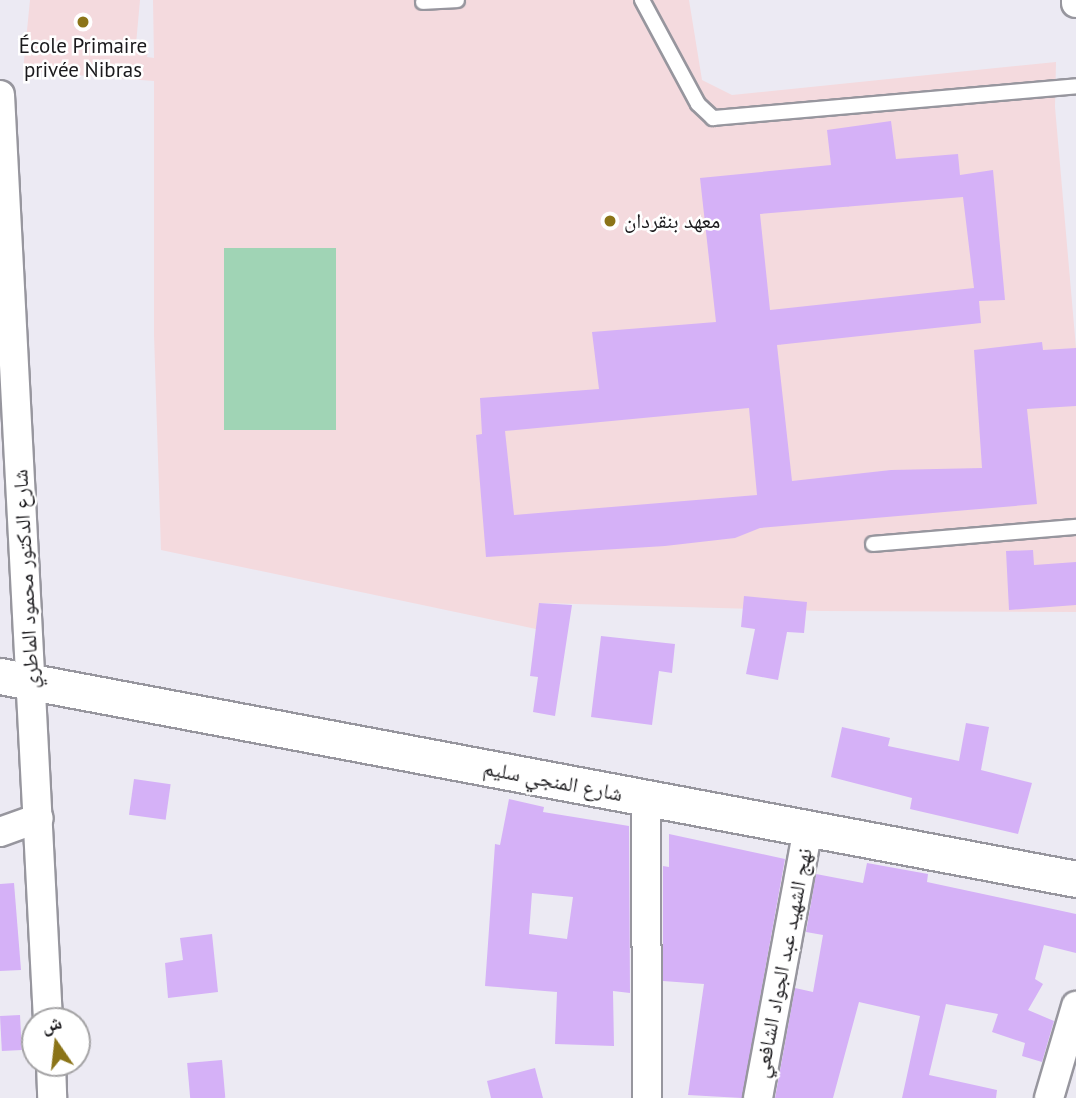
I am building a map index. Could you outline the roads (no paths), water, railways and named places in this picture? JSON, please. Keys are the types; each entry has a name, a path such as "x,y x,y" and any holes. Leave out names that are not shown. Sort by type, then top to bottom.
{"street":[{"name":"شارع الدكتور محمود الماطري","path":"0,95 16,679 39,818 47,1007"},
{"name":"شارع المنجي سليم","path":"16,679 1076,878"},
{"path":"646,799 647,1098"},
{"path":"0,832 39,818"},
{"name":"نهج الشهيد عبد الجواد الشافعي","path":"758,1098 808,828"},
{"path":"1049,1098 1076,1006"},
{"path":"51,1077 52,1098"}],"lane":[{"path":"423,2 457,0"},
{"path":"642,0 698,104 713,118 1076,86"},
{"path":"873,544 1076,527"}],"place":[{"name":"École Primaire privée Nibras","path":"83,22"},
{"name":"معهد بنقردان","path":"610,221"}]}
